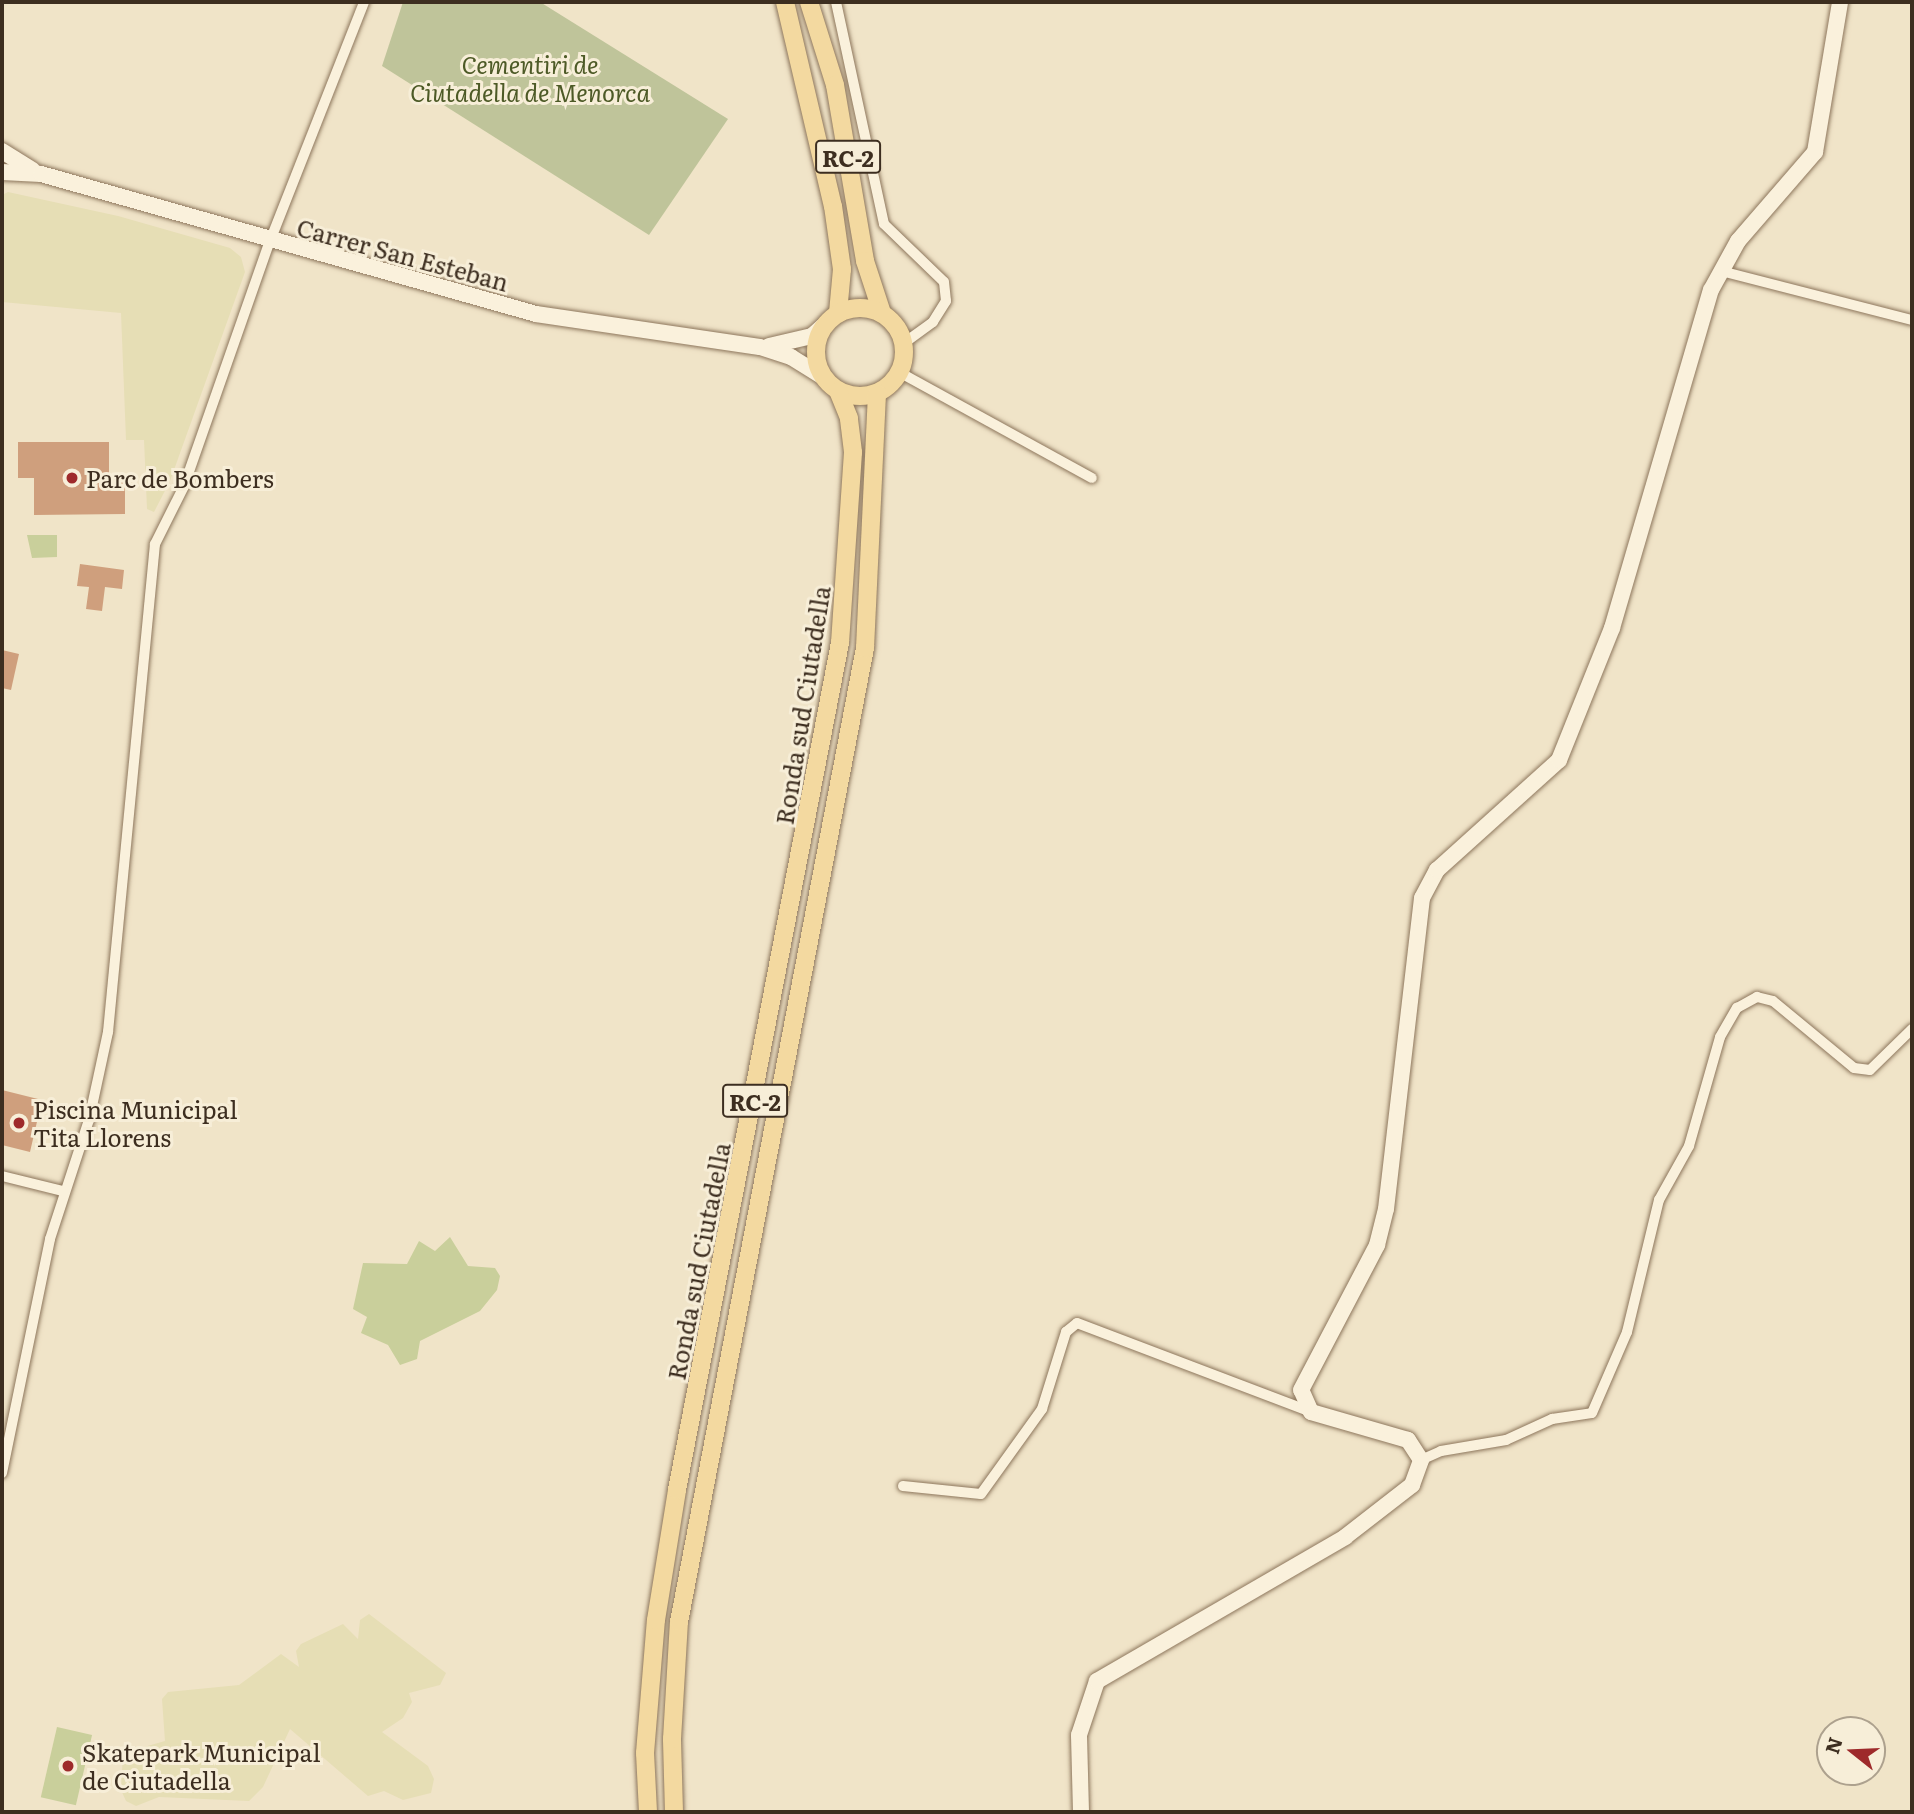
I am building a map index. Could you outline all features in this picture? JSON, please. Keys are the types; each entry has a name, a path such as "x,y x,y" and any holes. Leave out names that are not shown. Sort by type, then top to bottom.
{"main road":[{"name":"RC-2","path":"785,2 833,206 842,269 838,313"},
{"name":"RC-2","path":"809,2 835,86 865,261 882,313 904,343"},
{"path":"822,376 815,351 824,326 838,313 860,307 882,313"},
{"path":"838,391 864,396 877,393 899,372 904,343"},
{"name":"RC-2","path":"822,376 838,391"},
{"name":"Ronda sud Ciutadella","path":"648,1812 645,1754 655,1633 677,1490 840,643 853,452 849,418 838,391"},
{"name":"Ronda sud Ciutadella","path":"674,1812 672,1739 679,1622 863,660 874,551 877,393"}],"street":[{"path":"2,1473 50,1240 63,1191 89,1120 107,1032 155,544 184,486 270,241 364,2"},
{"path":"836,2 884,224 944,282 946,301 933,322 904,343"},
{"path":"1311,1412 1301,1390 1377,1245 1386,1209 1422,898 1437,870 1559,760 1612,628 1721,271 1738,240 1815,152 1840,2"},
{"name":"Carrer San Esteban","path":"2,151 41,174"},
{"name":"Carrer San Esteban","path":"2,172 41,174 270,241 536,314 760,348 791,356 822,376"},
{"path":"1721,271 1912,320"},
{"name":"Carrer San Esteban","path":"760,348 789,344 824,326"},
{"path":"899,372 1092,478"},
{"path":"1081,1812 1079,1735 1097,1681 1345,1537 1412,1485 1421,1460 1441,1451 1506,1440 1552,1419 1592,1413 1627,1332 1659,1200 1689,1146 1720,1037 1737,1008 1757,997 1773,1000 1854,1068 1870,1070 1912,1029"},
{"path":"2,1176 63,1191"},
{"path":"903,1486 981,1494 1042,1409 1066,1332 1077,1324 1311,1412 1408,1440 1421,1460"}],"shaded area":[{"path":"8,192 118,216 230,248 241,257 245,272 170,481 154,512 147,509 144,440 126,440 121,313 2,302 2,195"},
{"path":"369,1614 446,1673 440,1685 409,1693 412,1702 403,1718 382,1732 428,1766 434,1779 431,1793 403,1800 384,1791 368,1796 290,1729 263,1787 249,1801 159,1797 136,1806 126,1801 121,1790 123,1753 165,1741 162,1699 168,1692 239,1685 281,1654 299,1667 296,1651 301,1644 343,1624 358,1639 360,1620"}],"green space":[{"name":"Cementiri de Ciutadella de Menorca","path":"403,2 540,2 728,119 649,235 382,66"},
{"path":"27,535 57,535 57,557 32,558"},
{"path":"450,1237 468,1266 495,1268 500,1276 497,1290 480,1311 420,1341 417,1359 400,1365 388,1345 361,1333 367,1317 353,1309 363,1263 407,1264 419,1241 435,1251"},
{"name":"Skatepark Municipal de Ciutadella","path":"57,1727 92,1735 76,1805 41,1797"}],"building":[{"name":"Parc de Bombers","path":"18,442 109,442 109,478 125,478 125,514 34,515 34,478 18,478"},
{"path":"80,564 124,570 122,589 105,587 102,611 86,609 89,587 77,586"},
{"path":"2,650 19,654 11,690 2,688"},
{"name":"Piscina Municipal Tita Llorens","path":"2,1090 42,1100 30,1152 2,1145"}],"place":[{"name":"Parc de Bombers","path":"72,478"},
{"name":"Piscina Municipal Tita Llorens","path":"19,1123"},
{"name":"Skatepark Municipal de Ciutadella","path":"68,1766"}]}
